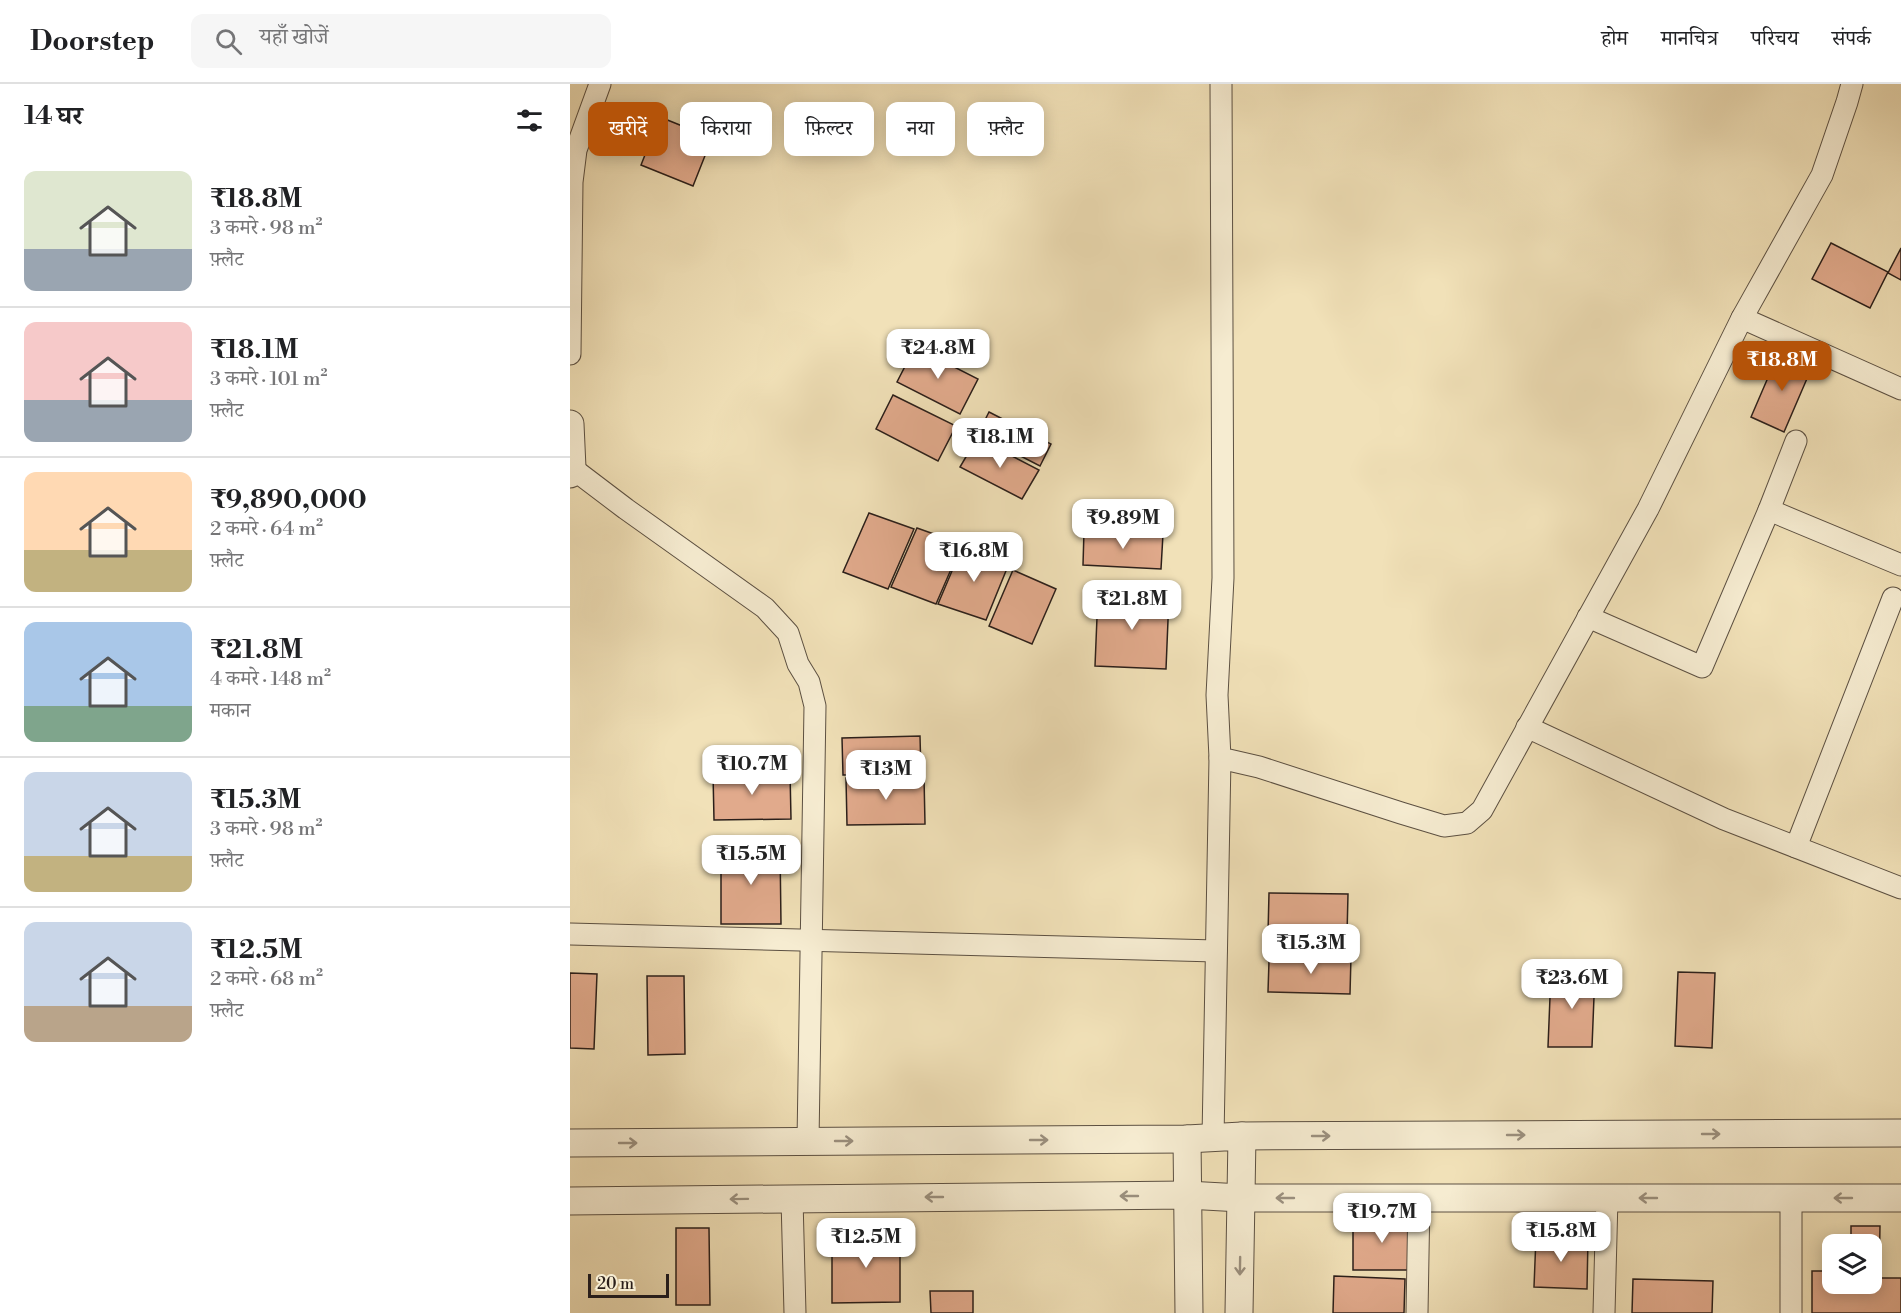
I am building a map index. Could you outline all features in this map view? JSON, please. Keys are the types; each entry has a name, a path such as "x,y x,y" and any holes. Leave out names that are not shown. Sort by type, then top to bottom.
{"street":[{"path":"570,354 573,171 576,150 600,84"},
{"path":"1189,1313 1187,1195 1200,1138 1216,951 1220,758 1217,694 1223,578 1221,84"},
{"path":"1220,758 1259,767 1444,826 1467,823 1482,810 1648,509 1742,318 1822,175 1852,84"},
{"path":"1742,318 1901,388"},
{"path":"570,424 571,471 765,608 788,633 798,664 809,682 815,706 808,1141"},
{"path":"1588,617 1702,667 1796,441"},
{"path":"1769,510 1901,565"},
{"path":"1796,847 1897,600 1901,574"},
{"path":"1527,727 1724,819 1901,888"},
{"path":"570,934 1216,951"},
{"path":"570,1143 1901,1132"},
{"path":"1239,1313 1242,1136"},
{"path":"570,1201 1187,1195 1241,1198 1901,1198"},
{"path":"1417,1313 1419,1198"},
{"path":"1604,1313 1607,1198"},
{"path":"1790,1198 1791,1313"},
{"path":"792,1199 795,1313"}],"building":[{"path":"668,120 680,125 680,156 705,156 693,186 641,165 645,156 668,156"},
{"path":"1831,243 1888,272 1870,308 1812,279"},
{"path":"1901,248 1901,280 1888,273"},
{"path":"915,347 978,379 960,414 897,382"},
{"path":"1779,352 1812,367 1784,432 1751,417"},
{"path":"893,395 956,426 938,461 876,429"},
{"path":"989,412 1051,444 1040,466 978,434"},
{"path":"977,438 1039,470 1022,499 960,467"},
{"path":"869,513 914,529 888,589 843,572"},
{"path":"917,528 962,544 936,604 891,587"},
{"path":"1084,531 1163,534 1161,569 1083,565"},
{"path":"963,545 1010,561 986,620 938,604"},
{"path":"1013,570 1056,589 1032,644 989,626"},
{"path":"1098,593 1169,596 1166,669 1095,666"},
{"path":"920,736 921,774 843,775 842,738"},
{"path":"790,772 791,819 714,820 713,773"},
{"path":"924,777 925,824 847,825 846,778"},
{"path":"780,847 781,924 721,924 721,848"},
{"path":"1269,893 1348,894 1347,935 1268,934"},
{"path":"1294,954 1351,956 1350,994 1268,992 1269,961 1294,962"},
{"path":"1551,972 1595,972 1592,1047 1548,1047"},
{"path":"1678,972 1715,973 1712,1048 1675,1046"},
{"path":"570,973 597,974 594,1049 570,1048"},
{"path":"647,976 684,976 685,1054 648,1055"},
{"path":"1353,1218 1410,1218 1410,1270 1353,1270"},
{"path":"1851,1226 1880,1226 1880,1234 1851,1234"},
{"path":"676,1228 709,1228 710,1305 676,1305"},
{"path":"900,1235 900,1302 832,1303 832,1236"},
{"path":"1536,1237 1588,1238 1587,1289 1534,1287"},
{"path":"1812,1271 1822,1271 1822,1294 1882,1294 1882,1278 1901,1278 1901,1313 1812,1313"},
{"path":"1334,1276 1405,1279 1404,1313 1333,1313"},
{"path":"1633,1279 1713,1281 1712,1313 1632,1313"},
{"path":"930,1291 973,1291 973,1313 931,1313"}]}
